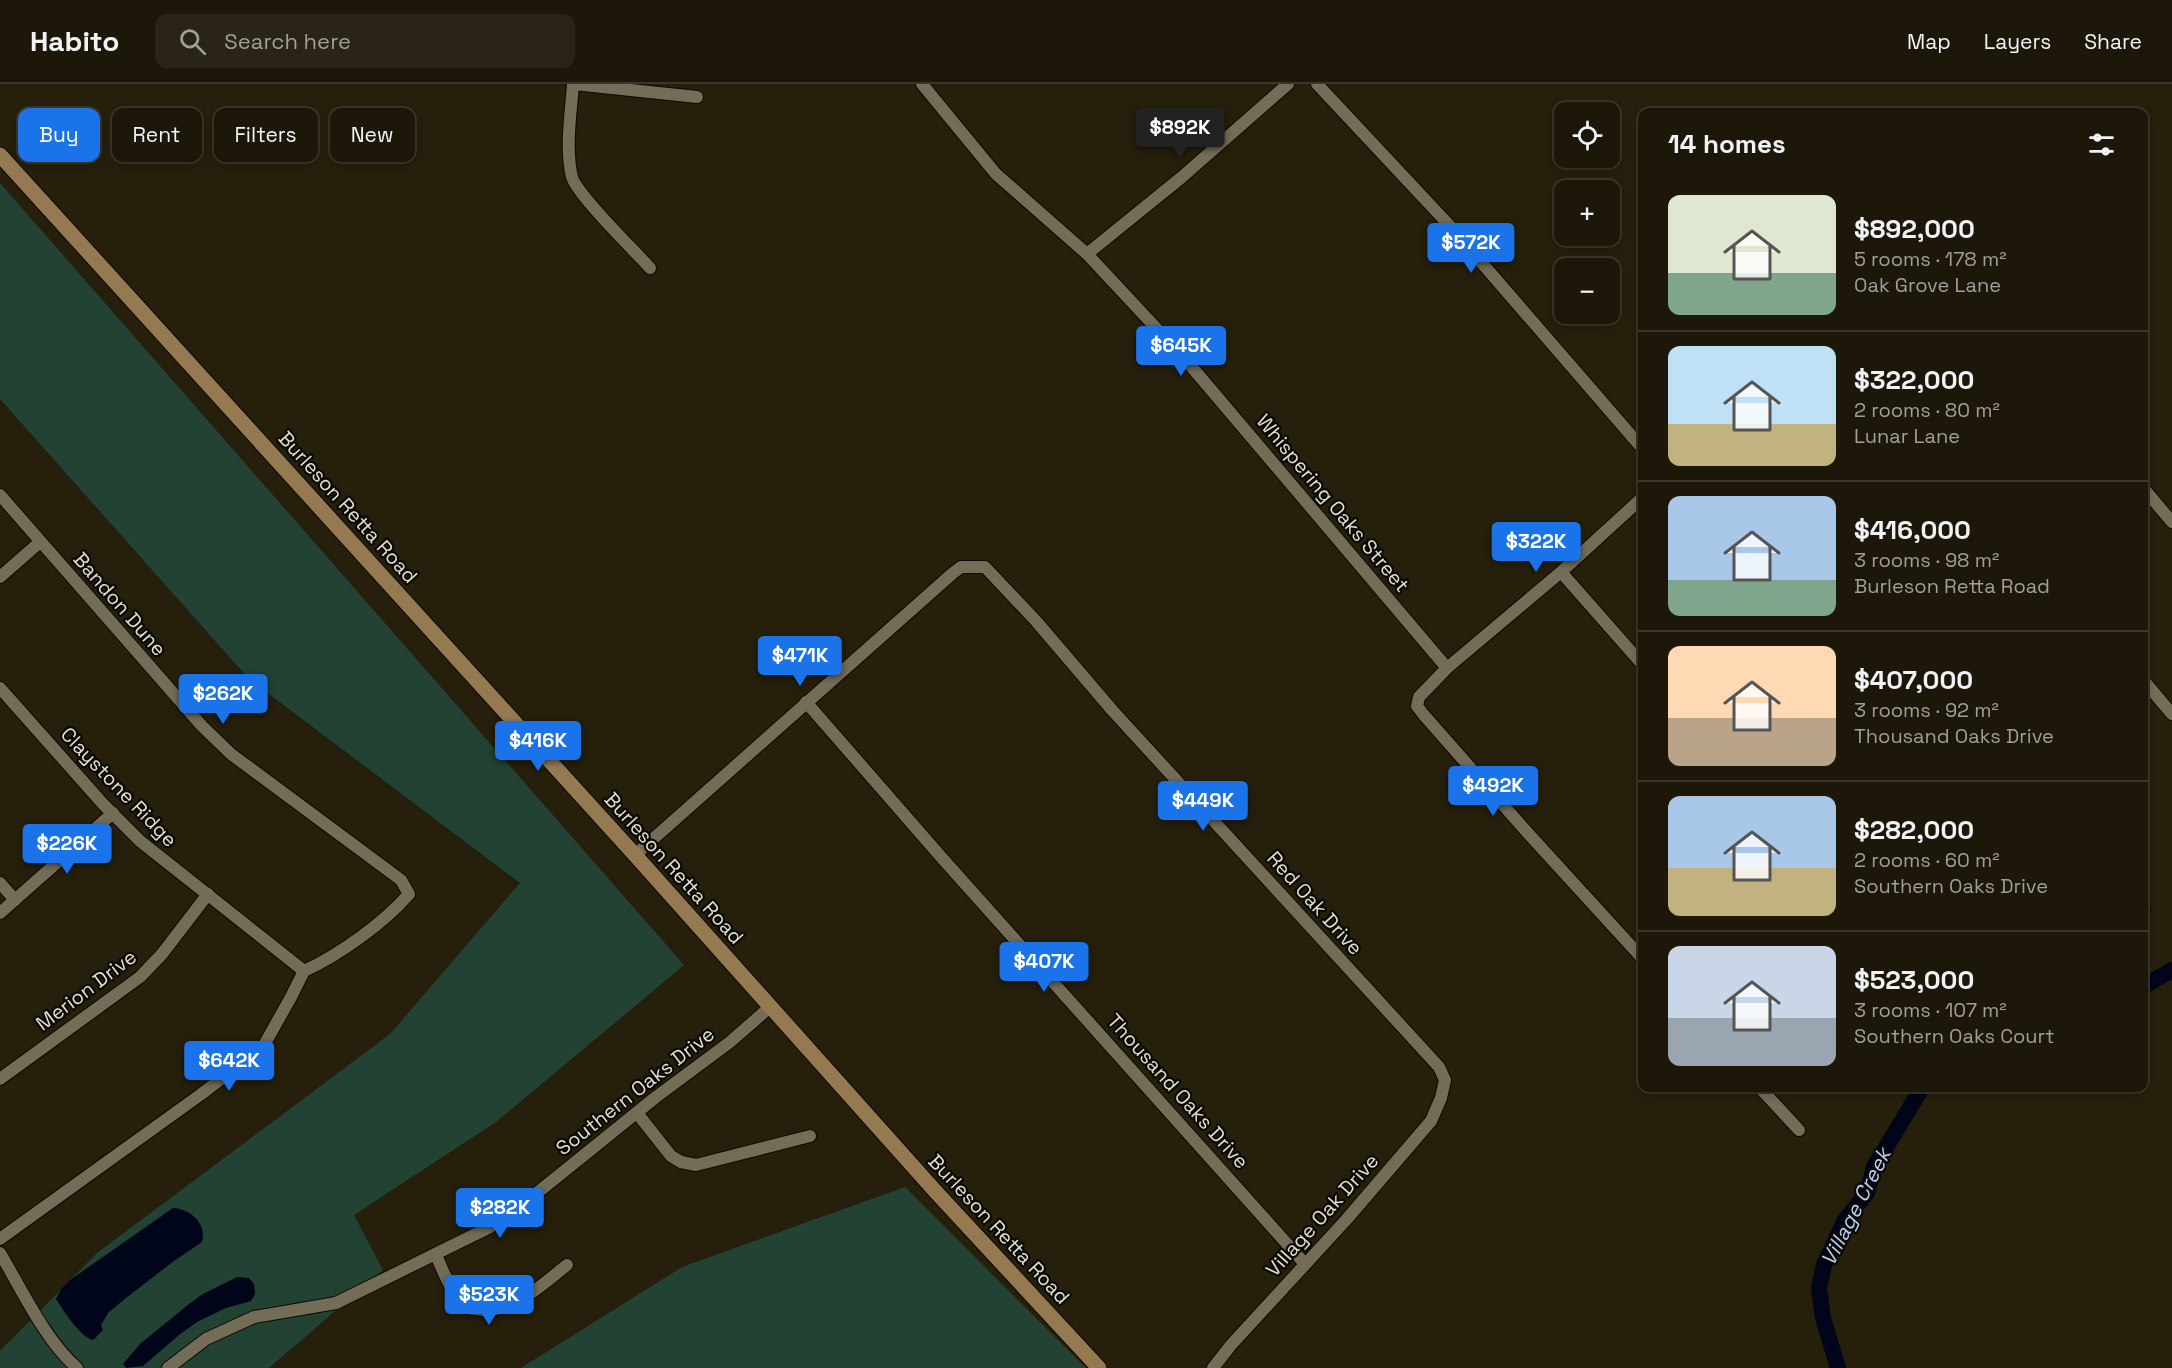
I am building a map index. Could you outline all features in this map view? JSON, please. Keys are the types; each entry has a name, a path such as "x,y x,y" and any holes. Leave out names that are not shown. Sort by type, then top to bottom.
{"street":[{"path":"650,268 585,197 573,179 569,157 573,84 697,97"},
{"name":"Whispering Oaks Street","path":"921,84 996,174 1087,254 1185,358 1447,668"},
{"path":"1087,254 1182,177 1288,84"},
{"path":"1317,84 1449,225 1638,443"},
{"name":"Burleson Retta Road","path":"0,154 635,855 936,1192 1099,1368"},
{"path":"2148,494 2172,522"},
{"name":"Bandon Dune","path":"0,495 202,726 231,754 401,880 409,894 395,910 326,961 304,970"},
{"path":"1638,502 1561,572 1447,668 1419,697 1417,706 1526,831 1638,954"},
{"path":"0,578 40,542"},
{"name":"Red Oak Drive","path":"806,702 953,573 961,567 985,567 1036,621 1104,701 1439,1068 1445,1080"},
{"path":"1561,572 1638,659"},
{"path":"2148,686 2172,714"},
{"name":"Claystone Ridge","path":"0,688 103,804 140,842 304,970"},
{"path":"635,855 806,702"},
{"name":"Thousand Oaks Drive","path":"806,702 942,858 1305,1264"},
{"path":"0,913 113,813"},
{"path":"0,883 15,900"},
{"name":"Merion Drive","path":"0,1079 140,977 162,954 208,894"},
{"path":"0,1239 263,1047 304,970"},
{"name":"Southern Oaks Drive","path":"168,1368 206,1339 254,1317 336,1303 490,1227 730,1042 770,1007"},
{"name":"Village Oak Drive","path":"1213,1368 1231,1345 1346,1221 1431,1121 1441,1098 1445,1080"},
{"path":"1765,1092 1799,1130"},
{"path":"637,1113 671,1156 681,1162 696,1165 810,1136"},
{"path":"0,1253 43,1326 68,1360 77,1368"},
{"path":"436,1255 456,1297 466,1308 485,1312 505,1308 567,1265"}],"green space":[{"path":"0,183 684,965 496,1122 354,1215 383,1270 269,1368 0,1368 0,1351 97,1253 390,1034 520,883 249,679 0,399"},
{"path":"905,1187 1086,1368 521,1368 682,1267"}],"water":[{"path":"173,1208 186,1211 196,1219 202,1229 202,1242 108,1313 101,1325 103,1330 93,1340 88,1338 72,1322 56,1299 61,1289 70,1280"},
{"path":"237,1277 249,1278 254,1284 255,1294 251,1301 226,1308 197,1322 143,1366 126,1368 123,1364 140,1344 203,1294"}],"waterway":[{"name":"Village Creek","path":"2148,984 2172,970"},
{"name":"Village Creek","path":"1838,1368 1823,1318 1819,1288 1824,1265 1845,1220 1867,1193 1874,1167 1920,1092"}]}
